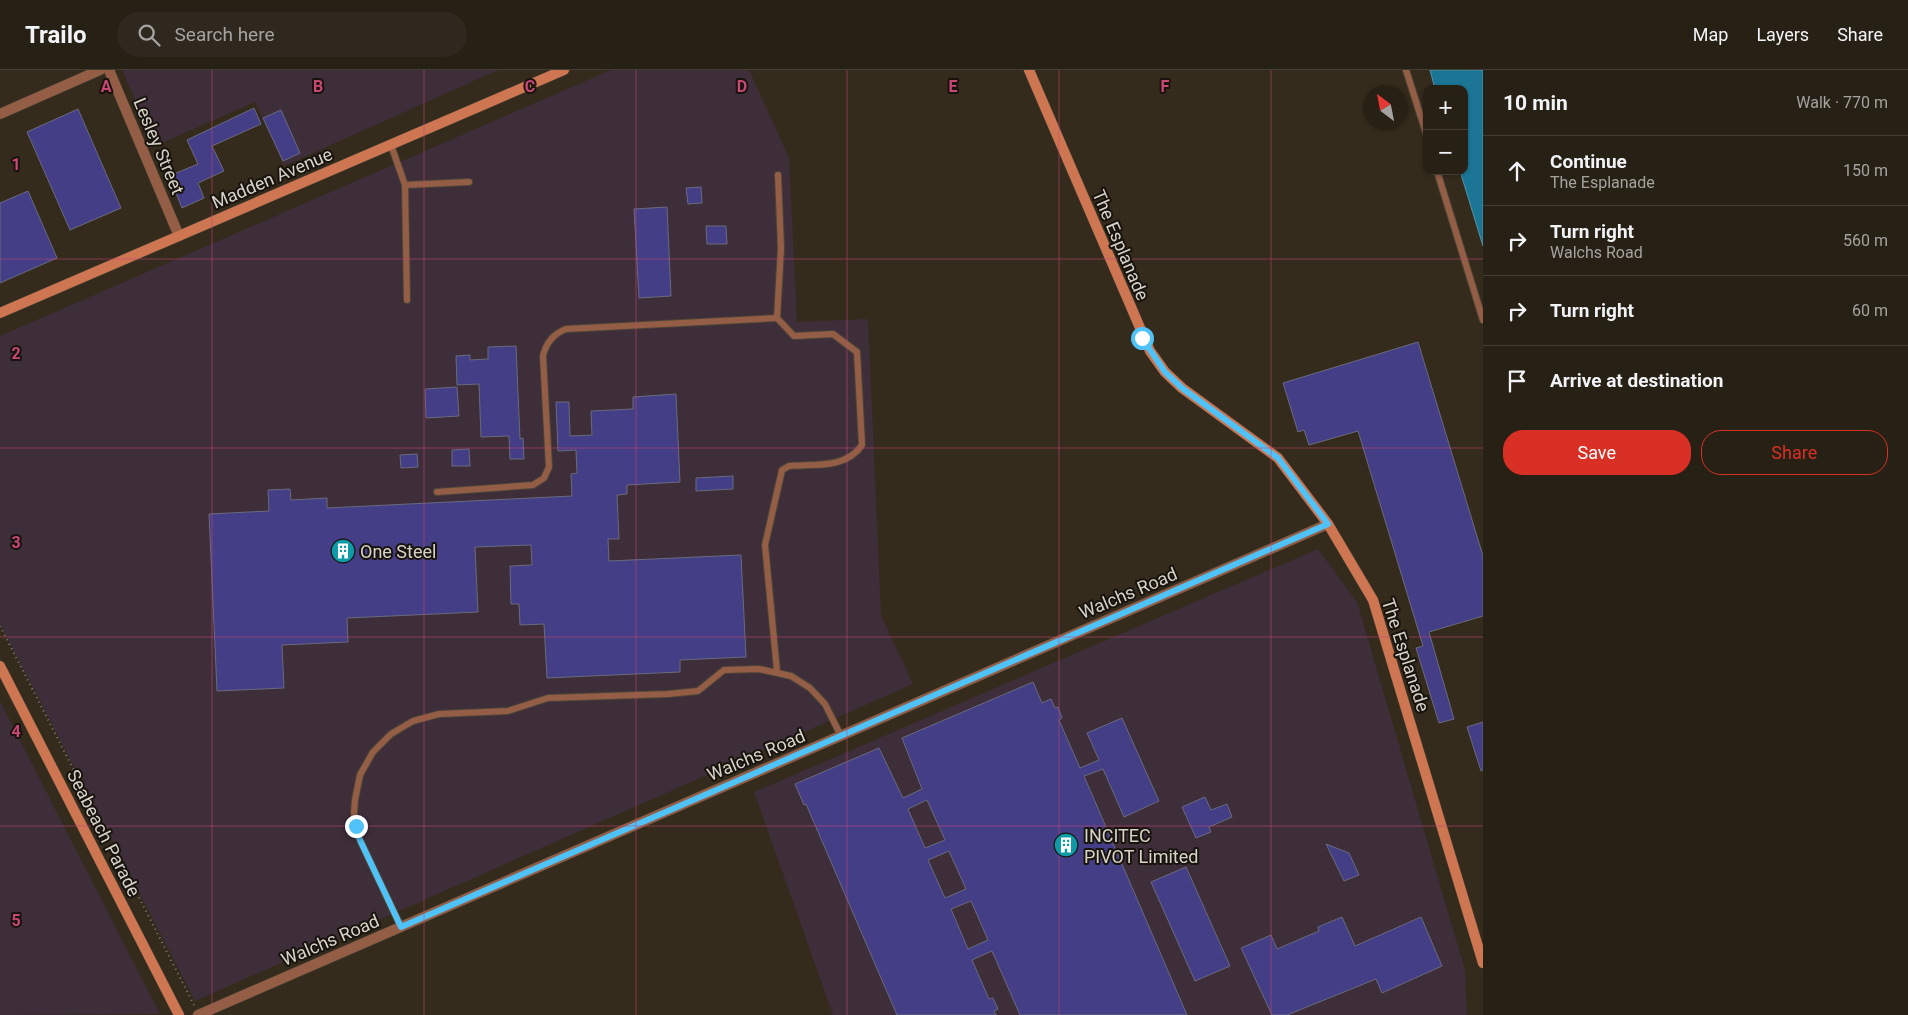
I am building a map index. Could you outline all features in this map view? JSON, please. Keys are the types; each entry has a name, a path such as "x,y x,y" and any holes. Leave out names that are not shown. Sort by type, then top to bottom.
{"street":[{"path":"0,114 100,70"},
{"name":"Lesley Street","path":"109,70 179,236"},
{"name":"The Esplanade","path":"1028,70 1150,351 1165,372 1182,388 1278,458 1328,524 1372,600 1483,963"},
{"name":"Madden Avenue","path":"0,313 560,72"},
{"name":"Walchs Road","path":"198,1015 1328,524"},
{"name":"Seabeach Parade","path":"0,666 179,1015"}],"lane":[{"path":"1406,70 1425,130"},
{"path":"391,145 405,185 406,300"},
{"path":"777,671 765,545 782,470 789,466 840,462 855,454 862,445 857,352 833,334 794,336 778,318 781,248 778,175"},
{"path":"1439,175 1483,320"},
{"path":"405,185 469,182"},
{"path":"437,492 533,485 544,478 549,467 543,356 547,344 560,331 566,329 778,318"},
{"path":"401,927 359,838 354,813 356,787 363,769 373,752 391,734 414,721 439,714 508,710 548,698 668,694 698,691 724,670 759,669 777,671 801,681 818,695 831,713 841,736"}],"path":[{"path":"0,626 198,1015"}],"shaded area":[{"path":"122,70 498,70 284,166 255,102 155,146"},
{"path":"611,70 749,70 789,158 797,322 868,319 881,615 913,684 195,1001 0,624 0,336"},
{"path":"1318,549 1357,602 1465,970 1467,1015 833,1015 754,792"},
{"path":"0,701 123,942 160,1014 0,1015"}],"water":[{"path":"1430,70 1483,70 1483,246 1461,175 1468,175 1468,85 1434,85"}],"building":[{"path":"254,108 261,124 212,146 224,171 198,183 204,198 182,208 169,176 198,164 187,140"},
{"path":"78,109 121,208 70,230 27,132"},
{"path":"281,110 300,153 283,161 263,118"},
{"path":"701,187 702,203 688,204 686,188"},
{"path":"28,191 57,258 0,283 0,203"},
{"path":"667,207 671,296 639,298 634,209"},
{"path":"706,226 726,226 727,244 707,244"},
{"path":"1418,342 1483,556 1483,616 1429,632 1454,719 1439,723 1416,648 1423,646 1358,431 1309,445 1304,430 1298,432 1283,383"},
{"path":"516,346 520,439 523,438 524,459 510,459 509,436 481,437 479,384 457,385 456,356 470,355 470,360 488,359 488,347"},
{"path":"457,387 459,416 426,418 425,389"},
{"name":"One Steel","path":"676,394 680,482 627,485 627,494 617,495 619,539 608,539 609,561 741,555 746,657 680,660 680,672 547,678 544,624 520,625 519,604 511,604 510,566 532,565 531,545 475,547 478,612 347,618 348,642 282,645 284,688 217,691 209,514 269,511 268,490 290,489 291,500 327,498 327,508 572,496 571,474 577,473 576,450 558,451 556,402 569,402 570,436 592,435 591,411 633,409 633,397"},
{"path":"469,449 470,466 452,466 452,450"},
{"path":"417,454 418,467 401,468 400,455"},
{"path":"733,476 733,489 696,491 696,478"},
{"path":"1033,682 1042,703 1051,699 1055,708 1058,707 1062,718 1059,720 1080,768 1099,760 1087,733 1122,718 1159,801 1124,817 1103,769 1084,776 1187,1015 1020,1015 992,951 972,960 989,999 993,998 998,1009 994,1011 996,1015 897,1015 806,804 804,805 795,784 879,748 903,798 922,789 902,738","holes":["927,800 945,840 925,848 908,809","949,851 966,889 945,898 928,860","971,901 988,940 968,949 951,909"]},
{"path":"1483,722 1483,770 1481,771 1467,727"},
{"path":"1205,797 1211,810 1227,804 1232,817 1209,827 1211,832 1196,838 1182,807"},
{"path":"1326,844 1349,853 1359,875 1344,881"},
{"path":"1186,867 1230,966 1195,981 1151,882"},
{"path":"1342,917 1355,946 1421,917 1442,966 1382,993 1376,979 1287,1015 1272,1015 1241,948 1271,935 1277,949 1319,931 1318,927"}],"place":[{"name":"One Steel","path":"343,551"},
{"name":"INCITEC PIVOT Limited","path":"1066,845"}],"route":[{"path":"356,826 359,838 401,927 1328,524 1278,458 1182,388 1165,372 1142,338"}]}
